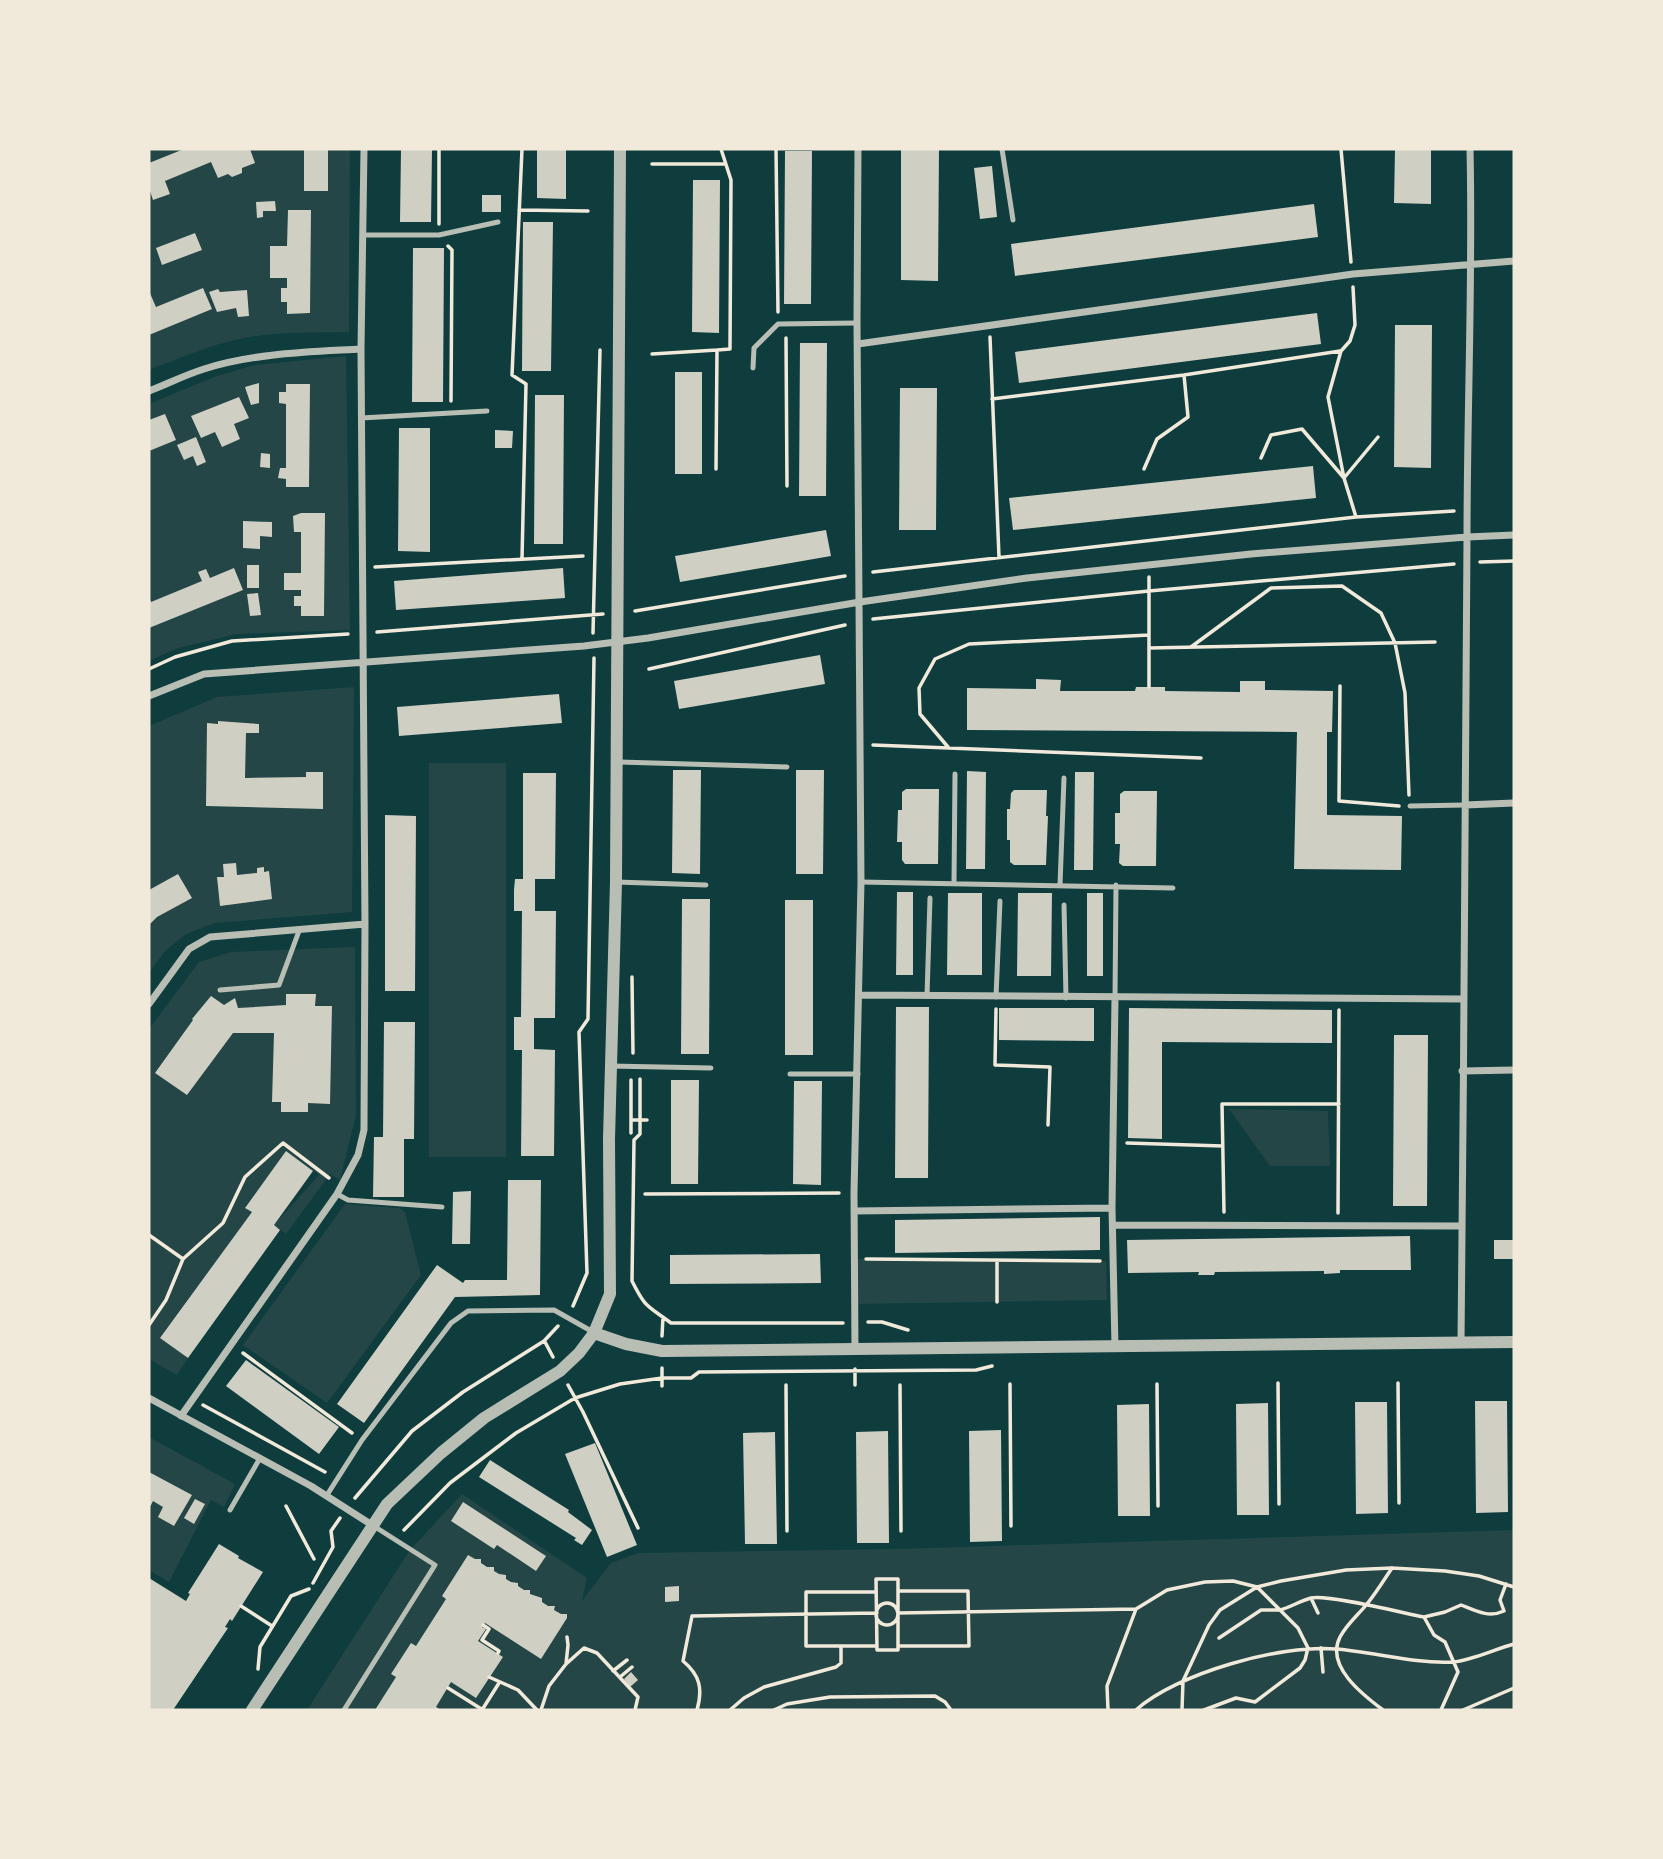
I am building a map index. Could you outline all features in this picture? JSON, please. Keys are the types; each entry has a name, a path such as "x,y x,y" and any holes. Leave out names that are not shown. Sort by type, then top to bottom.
{"street":[{"path":"181,1416 339,1191 358,1155 364,1130 361,349 364,149"},
{"path":"253,1710 387,1504 441,1453 484,1418 560,1371 579,1353 594,1333 610,1294 610,1066 616,882 620,149"},
{"path":"855,1350 853,1193 861,882 858,149"},
{"path":"1461,1342 1467,537 1472,264 1470,149"},
{"path":"858,344 1353,274 1514,261"},
{"path":"149,391 205,368 309,352 361,349"},
{"path":"149,696 204,674 594,645 860,602 1027,579 1251,554 1514,535"},
{"path":"1465,804 1514,803"},
{"path":"149,1004 189,949 210,937 365,924"},
{"path":"860,995 1463,999"},
{"path":"1115,998 1112,1208 1115,1347"},
{"path":"1462,1071 1514,1070"},
{"path":"854,1211 1112,1208"},
{"path":"1112,1225 1460,1226"},
{"path":"594,1333 626,1344 662,1351 1514,1342"},
{"path":"149,1398 327,1495 372,1525"}],"lane":[{"path":"1002,149 1013,220"},
{"path":"364,235 439,235 499,222"},
{"path":"754,368 754,348 778,324 857,323"},
{"path":"361,418 487,411"},
{"path":"615,762 787,766"},
{"path":"954,883 955,774"},
{"path":"1060,885 1064,778"},
{"path":"1410,806 1465,804"},
{"path":"616,882 706,885"},
{"path":"861,882 1173,888"},
{"path":"1115,998 1116,885"},
{"path":"927,996 930,898"},
{"path":"996,997 1000,901"},
{"path":"1064,905 1066,998"},
{"path":"220,990 279,985 299,931"},
{"path":"610,1066 711,1068"},
{"path":"790,1074 858,1074"},
{"path":"339,1191 348,1200 442,1206"},
{"path":"327,1495 362,1440 459,1315 468,1311 554,1310 594,1333"},
{"path":"230,1510 260,1458"},
{"path":"344,1710 435,1566 372,1525"}],"path":[{"path":"439,149 439,235 452,250 451,414"},
{"path":"522,149 512,375 526,384 522,559"},
{"path":"652,354 730,349 731,180 721,149"},
{"path":"1341,149 1355,325 1350,341 1341,351 1328,397 1343,478 1356,517"},
{"path":"652,164 725,163"},
{"path":"519,211 588,211"},
{"path":"989,325 999,557"},
{"path":"579,1295 587,1273 579,1031 588,1018 594,645 592,615 600,341"},
{"path":"716,469 717,350"},
{"path":"992,399 1184,375 1341,351"},
{"path":"1144,469 1157,439 1188,416 1184,375"},
{"path":"1261,458 1271,435 1302,429 1343,478"},
{"path":"1343,478 1378,437"},
{"path":"649,610 859,573 1356,517 1468,510"},
{"path":"363,568 583,556"},
{"path":"649,669 861,622 1149,592 1514,561"},
{"path":"1149,565 1149,687"},
{"path":"1191,647 1270,588 1342,586 1381,613 1395,643 1405,693 1410,806 1339,802 1340,686"},
{"path":"949,748 920,713 919,688 935,659 969,645 1149,635"},
{"path":"1149,648 1435,642"},
{"path":"860,746 1201,758"},
{"path":"996,997 995,1065 1050,1067 1048,1125"},
{"path":"1338,1225 1339,998"},
{"path":"631,1080 631,1132"},
{"path":"1224,1225 1222,1104 1339,1104"},
{"path":"631,1120 647,1120"},
{"path":"149,1325 166,1300 183,1259 223,1223 245,1177 283,1143 339,1191"},
{"path":"1113,1143 1223,1146"},
{"path":"645,1194 853,1193"},
{"path":"149,1235 183,1259"},
{"path":"854,1259 1113,1261"},
{"path":"997,1302 998,1260"},
{"path":"638,1292 642,1302 671,1322 855,1322"},
{"path":"260,1647 291,1597 308,1591 333,1547 331,1531 347,1508 412,1431 463,1392 544,1341 567,1317"},
{"path":"233,1345 362,1440"},
{"path":"395,1540 450,1483 516,1433 575,1398 620,1384 662,1378 691,1378 699,1371"},
{"path":"855,1371 855,1385"},
{"path":"662,1378 662,1386"},
{"path":"1278,1383 1279,1504"},
{"path":"1398,1383 1399,1503"},
{"path":"1010,1384 1011,1526"},
{"path":"1157,1384 1158,1506"},
{"path":"786,1385 787,1531"},
{"path":"900,1385 901,1531"},
{"path":"196,1395 201,1404 337,1479"},
{"path":"575,1398 638,1528"},
{"path":"286,1506 314,1559"},
{"path":"1383,1710 1344,1675 1336,1648 1340,1638 1392,1568"},
{"path":"1182,1710 1183,1681 1209,1625 1220,1610 1257,1587 1346,1570 1392,1568 1479,1576 1514,1587"},
{"path":"876,1579 898,1579 898,1650 877,1650 876,1592 876,1579"},
{"path":"898,1613 1136,1609 1167,1590 1205,1582 1233,1581 1257,1587 1298,1628 1308,1648 1305,1660 1300,1668 1255,1702 1236,1698 1204,1710"},
{"path":"1219,1638 1261,1610 1297,1606 1311,1598 1329,1598 1424,1617 1461,1605 1495,1615 1504,1611 1500,1600 1506,1584"},
{"path":"898,1591 968,1591 969,1646 898,1646"},
{"path":"876,1592 806,1592 806,1646 877,1646"},
{"path":"1311,1598 1318,1613"},
{"path":"887,1603 893,1605 898,1613 895,1622 888,1625 881,1623 877,1613 880,1606 887,1603"},
{"path":"241,1606 272,1627"},
{"path":"1108,1710 1107,1686 1136,1609"},
{"path":"697,1710 700,1698 698,1676 683,1661 692,1616 877,1613"},
{"path":"1424,1617 1434,1635 1445,1642 1458,1672 1441,1710"},
{"path":"484,1625 489,1629 482,1640 499,1651 498,1653"},
{"path":"566,1664 567,1637"},
{"path":"1136,1710 1160,1692 1183,1681 1254,1658 1308,1648 1336,1648 1410,1660 1455,1662 1514,1644"},
{"path":"730,1710 744,1698 764,1688 836,1667 841,1663 841,1646"},
{"path":"489,1677 518,1690 539,1710 550,1686 566,1664 584,1648 590,1649 597,1653 638,1697 635,1710"},
{"path":"1321,1648 1323,1672"},
{"path":"613,1671 627,1660"},
{"path":"620,1677 632,1667"},
{"path":"448,1688 482,1710 499,1683"},
{"path":"1463,1710 1514,1688"},
{"path":"774,1710 787,1704 830,1697 935,1696 951,1710"}],"shaded area":[{"path":"149,149 350,149 349,332 249,337 202,350 149,370"},
{"path":"346,356 350,630 237,634 178,648 149,661 149,404 214,377 254,365"},
{"path":"354,687 352,912 215,923 186,934 165,951 149,973 149,726 217,697"},
{"path":"429,763 506,763 506,1157 429,1157"},
{"path":"355,947 356,1115 340,1180 330,1174 286,1234 274,1225 319,1175 286,1151 245,1207 252,1212 161,1338 188,1358 177,1375 149,1359 149,1029 199,962 231,952"},
{"path":"1229,1109 1328,1111 1330,1166 1270,1166"},
{"path":"345,1204 399,1208 405,1212 421,1275 327,1403 243,1345"},
{"path":"854,1259 1106,1261 1107,1300 854,1304"},
{"path":"149,1437 235,1484 224,1507 211,1500 169,1582 149,1570"},
{"path":"462,1494 587,1578 582,1601 611,1563 638,1553 897,1549 1514,1530 1514,1710 307,1710 410,1550"}],"building":[{"path":"184,149 250,149 255,163 242,168 242,173 218,178 211,162 165,181 170,194 153,200 149,188 149,163"},
{"path":"304,149 328,149 328,191 304,191"},
{"path":"401,149 432,149 431,222 400,222"},
{"path":"537,149 566,149 566,199 537,198"},
{"path":"901,149 939,149 938,281 901,280"},
{"path":"1395,149 1431,149 1431,204 1394,203"},
{"path":"785,151 812,151 811,304 784,304"},
{"path":"992,166 997,217 980,219 974,168"},
{"path":"693,180 720,180 719,333 692,332"},
{"path":"482,195 501,195 501,212 482,212"},
{"path":"275,201 276,211 263,211 263,217 257,218 256,202"},
{"path":"1314,204 1318,237 1015,276 1011,244"},
{"path":"288,210 311,210 310,313 287,314 287,302 281,302 281,288 287,288 287,278 270,278 270,246 287,246"},
{"path":"523,222 553,222 551,371 522,371"},
{"path":"195,233 202,250 162,265 156,248"},
{"path":"413,248 444,248 443,402 412,402"},
{"path":"203,288 212,309 149,335 149,291 156,307"},
{"path":"218,289 220,292 247,290 249,316 238,317 236,308 217,312 209,292"},
{"path":"1317,313 1321,344 1019,383 1015,352"},
{"path":"1395,325 1432,325 1431,468 1394,467"},
{"path":"800,343 827,343 826,496 799,496"},
{"path":"675,372 702,372 702,474 675,474"},
{"path":"259,383 259,403 251,405 245,387"},
{"path":"286,384 310,384 309,487 286,487 286,479 278,478 280,468 286,468 286,404 279,403 279,392 286,392"},
{"path":"900,388 937,388 936,530 899,530"},
{"path":"535,395 564,395 563,544 534,544"},
{"path":"239,397 249,418 234,424 240,439 222,447 215,432 201,438 191,416"},
{"path":"165,414 176,440 149,451 149,420"},
{"path":"399,428 430,428 430,552 398,551"},
{"path":"495,430 513,431 512,448 495,448"},
{"path":"196,437 206,462 197,466 193,456 184,460 177,445"},
{"path":"261,453 270,454 270,468 260,467"},
{"path":"1313,466 1316,498 1013,530 1009,498"},
{"path":"301,513 325,513 324,616 301,616 301,606 294,606 294,596 301,596 301,590 284,590 284,573 301,573 301,532 294,532 293,516"},
{"path":"243,521 272,522 272,537 260,536 260,549 243,548"},
{"path":"826,530 831,556 680,582 675,556"},
{"path":"247,565 259,565 259,588 247,588"},
{"path":"234,568 243,590 149,628 149,597 151,602 202,581 198,572 206,569 210,578"},
{"path":"563,568 565,598 396,610 394,581"},
{"path":"258,593 261,615 250,616 247,594"},
{"path":"820,655 825,684 679,709 674,681"},
{"path":"1036,679 1061,680 1060,691 1135,691 1136,687 1165,687 1165,691 1240,692 1240,681 1265,681 1265,690 1333,691 1332,732 1327,732 1327,815 1402,816 1401,870 1294,869 1297,732 967,730 967,688 1036,689"},
{"path":"559,694 562,723 399,736 397,707"},
{"path":"218,721 259,724 259,733 246,733 245,778 306,777 306,772 323,772 323,809 206,806 207,723 218,724"},
{"path":"673,770 701,770 700,874 672,873"},
{"path":"796,770 824,770 823,874 796,874"},
{"path":"967,771 986,772 985,869 966,869"},
{"path":"1075,772 1094,772 1093,870 1074,870"},
{"path":"523,773 556,773 555,879 535,879 535,911 556,911 555,1018 534,1018 534,1049 555,1050 554,1156 521,1156 522,1050 514,1050 514,1017 521,1017 522,911 514,911 514,890 515,879 523,879"},
{"path":"906,789 939,789 938,864 905,864 902,860 902,842 897,842 898,810 902,810 902,792"},
{"path":"1014,790 1047,790 1046,865 1014,865 1010,862 1007,809 1010,809 1011,793"},
{"path":"1124,791 1157,791 1156,866 1123,866 1119,863 1120,844 1115,844 1115,813 1120,813 1120,794"},
{"path":"385,815 416,816 415,991 385,991"},
{"path":"236,863 237,875 257,873 257,868 264,867 264,872 269,871 272,899 220,906 217,877 224,877 223,864"},
{"path":"178,874 192,898 157,917 149,925 149,890"},
{"path":"897,892 913,892 913,975 896,975"},
{"path":"948,893 982,893 982,975 947,975"},
{"path":"1018,893 1052,893 1051,976 1017,976"},
{"path":"1087,893 1103,893 1103,976 1087,976"},
{"path":"682,899 710,899 709,1054 681,1054"},
{"path":"785,900 813,900 813,1055 785,1055"},
{"path":"286,994 316,994 315,1006 332,1006 330,1104 308,1103 308,1112 281,1112 281,1102 272,1102 274,1033 233,1033 187,1095 155,1073 211,996 224,1005 235,998 238,1008 286,1005"},
{"path":"896,1007 929,1007 928,1178 895,1178"},
{"path":"999,1008 1094,1008 1094,1041 999,1040"},
{"path":"1129,1008 1332,1010 1332,1043 1162,1042 1162,1139 1128,1138"},
{"path":"384,1022 415,1022 414,1139 404,1139 404,1197 373,1197 374,1137 383,1137"},
{"path":"1394,1035 1428,1035 1427,1206 1393,1206"},
{"path":"671,1080 699,1080 698,1184 671,1184"},
{"path":"794,1081 822,1081 821,1185 793,1184"},
{"path":"286,1151 313,1171 274,1225 280,1230 188,1358 160,1338 252,1212 245,1208"},
{"path":"508,1180 541,1180 540,1295 455,1297 364,1423 337,1404 437,1265 463,1283 465,1280 507,1280"},
{"path":"471,1191 470,1244 452,1244 453,1192"},
{"path":"1100,1217 1100,1250 895,1253 895,1220"},
{"path":"1410,1236 1411,1270 1340,1270 1340,1273 1324,1274 1324,1271 1215,1272 1214,1275 1198,1275 1199,1272 1128,1273 1127,1240"},
{"path":"1494,1240 1514,1240 1514,1259 1494,1259"},
{"path":"820,1254 821,1283 670,1284 670,1255"},
{"path":"246,1360 339,1427 319,1454 226,1386"},
{"path":"1475,1401 1507,1401 1508,1512 1476,1513"},
{"path":"1355,1402 1387,1402 1388,1513 1356,1514"},
{"path":"1268,1403 1269,1515 1237,1515 1236,1404"},
{"path":"1149,1404 1150,1516 1118,1516 1117,1405"},
{"path":"1001,1430 1002,1541 970,1542 969,1431"},
{"path":"888,1431 889,1543 857,1543 856,1432"},
{"path":"775,1432 777,1544 745,1544 743,1433"},
{"path":"595,1443 637,1545 607,1557 565,1454"},
{"path":"490,1460 569,1510 568,1512 592,1530 582,1545 574,1540 576,1538 479,1477"},
{"path":"149,1472 192,1495 174,1526 158,1517 163,1507 153,1501 149,1509"},
{"path":"195,1499 205,1504 194,1524 184,1518"},
{"path":"463,1502 546,1556 536,1571 497,1545 494,1549 451,1521"},
{"path":"219,1544 263,1572 173,1710 149,1710 149,1578 186,1601 190,1594 188,1593"},
{"path":"468,1555 481,1559 481,1563 487,1567 494,1567 494,1571 506,1575 506,1579 518,1583 524,1590 530,1590 530,1594 542,1598 542,1602 548,1606 555,1606 554,1610 567,1614 567,1618 541,1659 485,1623 482,1627 486,1629 478,1641 503,1657 476,1698 451,1682 436,1707 441,1710 375,1710 396,1677 391,1674 411,1643 416,1646 446,1599 442,1596"},
{"path":"679,1586 679,1601 665,1602 665,1587"},
{"path":"631,1672 638,1680 630,1687 624,1679"}]}
